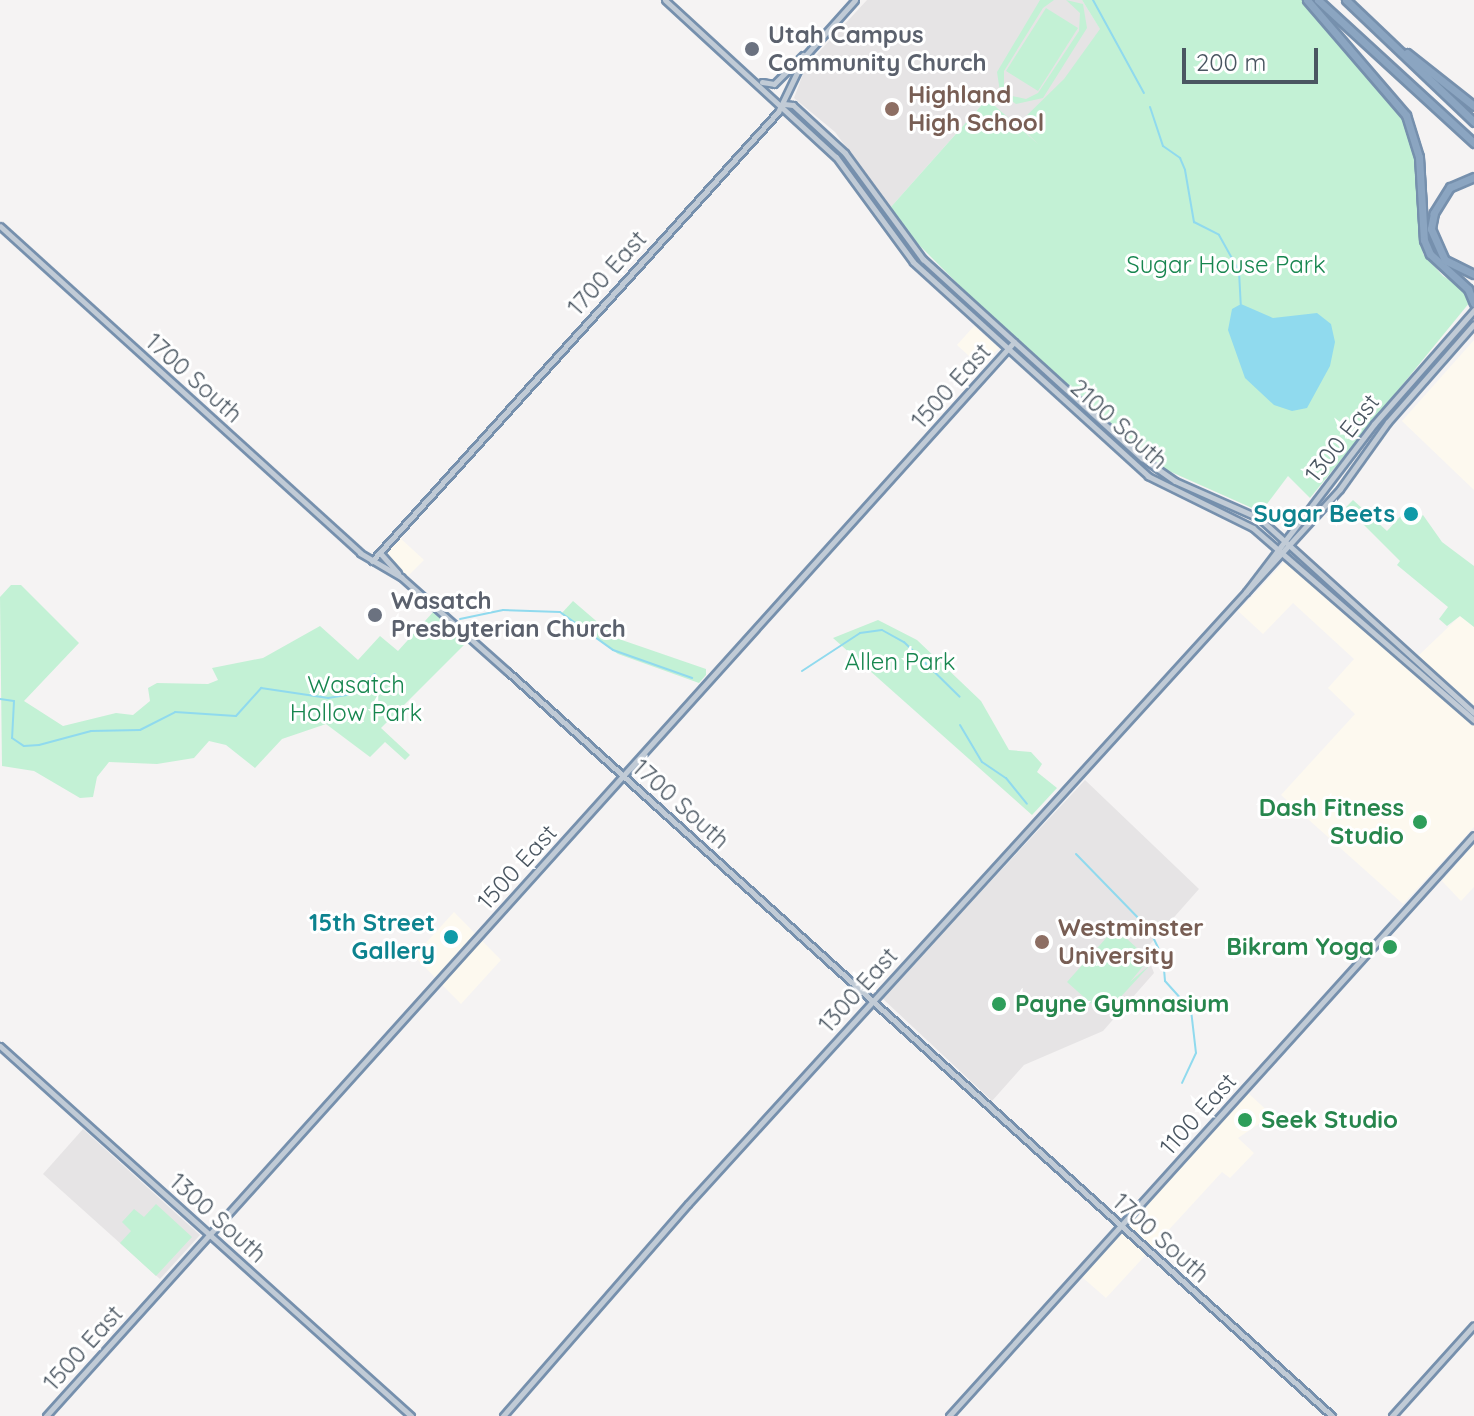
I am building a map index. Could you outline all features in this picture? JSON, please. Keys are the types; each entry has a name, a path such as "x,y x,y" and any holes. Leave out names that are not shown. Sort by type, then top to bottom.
{"highway":[{"path":"1307,0 1406,115 1419,157 1424,240 1444,269 1468,289 1474,303"},
{"path":"1318,0 1474,143"},
{"path":"1346,0 1474,122"},
{"path":"1382,35 1474,106"},
{"path":"1474,177 1450,187 1434,213 1431,229 1445,260 1474,274"},
{"path":"1444,269 1474,289"}],"street":[{"name":"2100 South","path":"665,0 783,104 841,164 907,255 1154,481 1240,519 1345,606 1474,720"},
{"name":"1700 East","path":"372,561 783,104 808,52 855,0"},
{"path":"757,81 774,84 808,52"},
{"name":"2100 South","path":"783,104 793,105 839,146 912,247 1158,471 1245,509 1283,539 1474,713"},
{"name":"1700 South","path":"0,226 372,561 401,577 624,776 1332,1416"},
{"name":"1300 East","path":"1246,592 1276,547 1374,424 1474,310"},
{"name":"1300 East","path":"503,1416 873,1001 1283,553 1474,324"},
{"name":"1500 East","path":"46,1416 1014,342"},
{"path":"380,553 401,577"},
{"path":"1345,606 1384,631"},
{"path":"1429,679 1448,690"},
{"name":"1100 East","path":"949,1416 1474,835"},
{"name":"1300 South","path":"0,1046 411,1416"},
{"path":"1392,1416 1474,1325"}],"shaded area":[{"name":"Highland High School","path":"867,0 1082,0 1128,73 1051,157 987,99 890,208 835,132 794,98 806,66"},
{"path":"974,326 999,348 981,367 957,345"},
{"path":"1474,340 1474,490 1402,421"},
{"path":"399,537 424,560 407,577 384,555"},
{"path":"1286,560 1474,726 1474,827 1403,904 1281,795 1355,714 1328,688 1354,659 1293,603 1263,634 1238,611"},
{"path":"1460,616 1474,627 1474,705 1418,656"},
{"name":"Westminster University","path":"1085,780 1199,889 1145,950 1154,973 1103,1031 1024,1065 992,1101 882,998"},
{"path":"1474,844 1474,887 1461,901 1442,881"},
{"path":"454,912 501,960 461,1004 414,956"},
{"path":"1248,1093 1272,1115 1238,1138 1254,1153 1230,1178 1222,1172 1106,1298 1082,1277"},
{"path":"83,1129 200,1235 160,1279 43,1174"}],"green space":[{"path":"1040,0 1054,0 1043,8 1004,71 1004,85 1012,96 1026,99 1038,93 1079,31 1080,13 1066,0 1083,4 1087,28 1043,98 1016,104 1000,92 997,72"},
{"name":"Sugar House Park","path":"1082,0 1305,0 1371,67 1399,106 1414,147 1423,254 1443,276 1464,289 1470,302 1310,498 1288,476 1261,512 1160,467 978,304 904,230 890,208 987,99 1038,144 1018,124 1064,79 1100,29"},
{"path":"1046,8 1078,28 1038,91 1006,71"},
{"path":"1353,500 1387,531 1408,508 1419,519 1423,515 1442,542 1474,566 1474,627 1460,616 1447,626 1439,619 1448,607 1397,565 1400,561 1346,507"},
{"name":"Wasatch Hollow Park","path":"11,585 21,585 79,643 24,701 63,726 116,713 133,715 150,701 148,688 157,683 208,684 218,680 212,668 263,658 320,626 358,660 380,636 398,651 434,611 468,641 381,728 410,755 405,760 385,742 370,757 326,724 282,739 255,768 226,745 209,741 194,758 157,764 109,762 97,777 93,797 80,798 34,771 2,766 0,597"},
{"path":"573,601 616,638 706,669 706,675 699,683 618,654 561,614"},
{"name":"Allen Park","path":"878,620 917,640 981,701 1009,750 1031,752 1042,764 1037,772 1057,788 1032,815 833,638"},
{"path":"1115,928 1149,959 1130,982 1151,964 1104,1015 1067,982"},
{"path":"156,1204 192,1237 156,1276 120,1243 131,1231 122,1222 134,1209 144,1217"}],"water":[{"path":"1241,304 1273,318 1317,313 1331,324 1335,342 1330,366 1307,408 1292,411 1274,405 1245,378 1228,330 1232,309"}],"waterway":[{"path":"1093,0 1144,93"},
{"path":"1150,107 1163,146 1180,158 1185,170 1194,222 1219,235 1239,271 1241,304"},
{"path":"460,619 503,610 560,612 613,650 692,678"},
{"path":"802,671 860,633 882,630 904,642 960,697"},
{"path":"0,699 14,701 12,738 24,746 91,731 140,730 175,712 236,716 261,688 328,698 348,695 375,674"},
{"path":"960,725 982,762 1006,778 1027,804"},
{"path":"1076,854 1149,929 1163,958 1165,981 1191,1010 1196,1053 1182,1083"}],"place":[{"name":"Utah Campus Community Church","path":"752,49"},
{"name":"Highland High School","path":"892,109"},
{"name":"Sugar Beets","path":"1411,514"},
{"name":"Wasatch Presbyterian Church","path":"375,615"},
{"name":"Dash Fitness Studio","path":"1420,822"},
{"name":"15th Street Gallery","path":"451,937"},
{"name":"Westminster University","path":"1042,942"},
{"name":"Bikram Yoga","path":"1390,947"},
{"name":"Payne Gymnasium","path":"999,1004"},
{"name":"Seek Studio","path":"1245,1120"}]}
